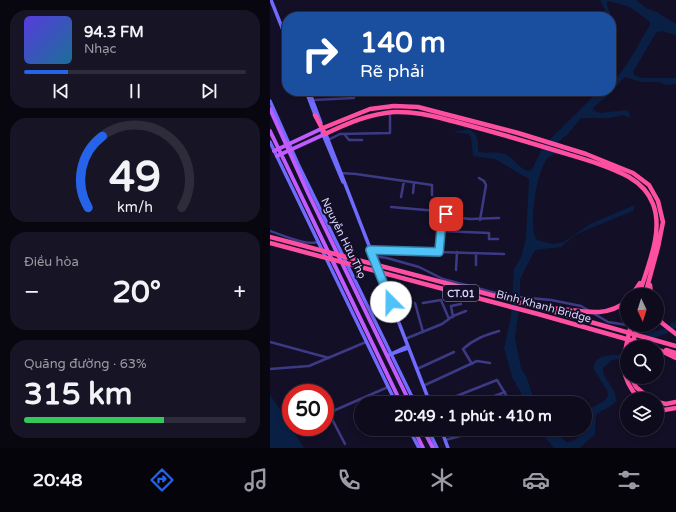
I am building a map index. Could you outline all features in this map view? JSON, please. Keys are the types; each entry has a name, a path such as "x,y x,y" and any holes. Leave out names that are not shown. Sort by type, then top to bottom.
{"highway":[{"path":"322,129 370,110 394,106 418,107 541,140 630,178 643,188 653,204 657,222 653,246 641,288"},
{"path":"315,115 324,134 371,115 394,112 418,113 538,146 581,156 633,173 648,185 658,201 663,222 647,288"},
{"name":"Binh Khanh Bridge","path":"270,237 541,308"},
{"name":"Binh Khanh Bridge","path":"270,243 630,340"},
{"path":"652,288 653,267"},
{"path":"638,288 646,271"},
{"path":"541,308 599,313 620,306"},
{"name":"CT.01","path":"541,308 676,346"},
{"path":"664,325 676,334"},
{"path":"630,332 624,364 625,378 633,392"},
{"name":"CT.01","path":"664,350 676,353"},
{"path":"664,352 676,358"},
{"path":"634,384 642,392"},
{"path":"664,404 676,402"},
{"path":"664,410 676,408"}],"main road":[{"path":"271,0 282,28"},
{"path":"309,96 315,115"},
{"path":"276,150 322,129 310,96"},
{"name":"Nguyễn Hữu Thọ","path":"270,101 290,150 389,354 411,396"},
{"name":"Nguyễn Hữu Thọ","path":"270,109 288,145"},
{"name":"Nguyễn Hữu Thọ","path":"270,131 276,150"},
{"path":"324,134 328,140 341,173 343,183"},
{"path":"279,155 324,134"},
{"path":"324,134 427,396"},
{"name":"Nguyễn Hữu Thọ","path":"270,142 279,155 363,324 378,359"},
{"name":"Nguyễn Hữu Thọ","path":"279,155 318,242 367,342 378,359"},
{"path":"378,359 408,347"},
{"name":"Nguyễn Hữu Thọ","path":"389,354 407,396"},
{"path":"378,359 393,396"},
{"path":"378,359 397,396"},
{"path":"412,436 418,448"},
{"path":"417,436 423,448"},
{"path":"427,436 433,448"},
{"path":"431,436 437,448"},
{"path":"444,436 448,448"}],"street":[{"path":"312,100 354,98"},
{"path":"328,140 339,134 390,133 390,116"},
{"path":"344,135 349,140 362,140"},
{"path":"341,173 431,185 434,186 432,195"},
{"path":"479,178 484,181 486,185 480,220"},
{"path":"401,197 404,181"},
{"path":"413,193 414,183"},
{"path":"391,207 437,211 461,218 480,220 499,218"},
{"path":"439,252 441,230 446,214"},
{"path":"441,230 489,233 490,239 498,239"},
{"path":"270,231 296,240 315,243 318,242"},
{"path":"370,250 504,254"},
{"path":"456,270 457,252"},
{"path":"476,253 476,265"},
{"path":"373,256 387,258 419,267 444,279 507,296 551,300 581,306 608,322 620,324"},
{"path":"423,303 441,300 449,319"},
{"path":"415,303 423,332"},
{"path":"453,317 451,306 461,304"},
{"path":"405,339 466,311"},
{"path":"472,364 464,349 468,343 482,336 499,332"},
{"path":"270,342 329,358"},
{"path":"270,369 301,367 329,358 367,342"},
{"path":"416,369 454,352"},
{"path":"423,386 479,361 490,363"},
{"path":"458,396 497,380 507,396"},
{"path":"345,444 332,419 333,411 389,387"},
{"path":"494,396 505,392"},
{"path":"445,440 462,436"}],"water":[{"path":"600,0 636,0 646,8 657,12 676,24 676,35 661,31 656,33 633,72 634,75 642,78 676,78 676,84 666,85 659,82 641,82 625,77 616,86 616,78 627,63 650,25 650,22 630,7 609,1 607,1 607,4 610,12 605,12"},
{"path":"594,96 607,96 594,107 593,110 600,113 626,110 629,112 630,118 623,115 610,118 581,118 567,135 552,147 555,149 561,148 573,151 560,152 551,155 541,172 537,185 533,212 534,234 537,240 552,244 564,242 590,224 635,206 633,211 574,236 561,247 535,250 520,279 520,300 515,338 521,368 527,378 533,396 522,396 512,377 504,348 511,317 514,269 521,257 526,238 529,179 495,159 473,156 471,137 468,134 453,132 469,129 477,137 478,152 504,154 525,170 529,171 532,169 544,145"},
{"path":"676,322 676,327 668,333 649,340 638,340 643,334 651,332 664,332 664,329 668,328 671,323"},
{"path":"620,354 620,359 612,360 603,368 603,372 614,391 616,401 596,415 595,434 580,448 554,448 544,436 560,436 566,442 569,442 580,436 592,436 592,407 604,401 608,396 607,390 594,370 595,364 601,357"},
{"path":"270,395 282,412 282,436 297,436 304,448 270,448"}],"route":[{"path":"391,302 370,250 439,252 441,230 446,214"}]}
